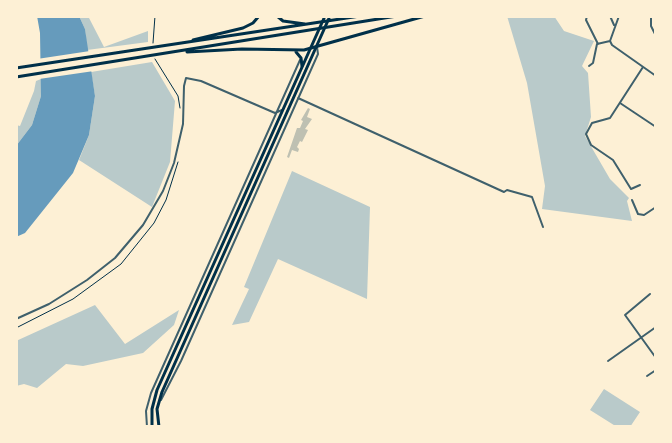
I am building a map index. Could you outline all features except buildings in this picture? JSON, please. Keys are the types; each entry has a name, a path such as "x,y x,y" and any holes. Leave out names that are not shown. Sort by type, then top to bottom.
{"main road":[{"path":"173,44 240,29 253,23 259,16"},
{"path":"277,16 283,21 309,24"},
{"path":"157,427 152,412 155,398 324,16"},
{"path":"157,427 158,406 162,392 330,16"},
{"path":"16,68 360,16"},
{"path":"16,78 397,16"},
{"path":"176,53 242,49 295,52 381,30 425,16"},
{"path":"295,52 301,58 302,66"}],"street":[{"path":"587,16 586,20 598,44 593,63 589,66"},
{"path":"610,16 614,25"},
{"path":"619,16 614,25 610,41 612,45 656,76"},
{"path":"651,16 651,26 656,36"},
{"path":"598,44 610,41"},
{"path":"158,406 181,361 318,54 317,47"},
{"path":"147,427 148,400 301,58"},
{"path":"295,72 302,66"},
{"path":"640,185 631,189 613,160 591,145 587,137 590,124 595,121 608,120 643,67"},
{"path":"16,319 52,302 88,280 116,258 143,225 163,191 177,154 183,124 184,84 186,78 201,81 275,113 283,109"},
{"path":"298,98 504,192 507,190 532,197 543,227"},
{"path":"620,103 656,127"},
{"path":"291,104 293,110"},
{"path":"258,154 263,155"},
{"path":"254,163 258,165"},
{"path":"248,200 254,198"},
{"path":"632,200 638,214 644,215 656,207"},
{"path":"216,272 218,278"},
{"path":"200,283 204,287"},
{"path":"650,294 625,315 656,358"},
{"path":"608,361 656,327"},
{"path":"178,333 184,332"},
{"path":"647,376 656,370"}],"path":[{"path":"153,38 154,16"},
{"path":"156,62 178,96 180,110"},
{"path":"16,328 73,300 121,264 158,216 172,185 178,160"}],"shaded area":[{"path":"79,16 88,16 104,47 148,31 148,42 87,50 85,29"},
{"path":"507,16 554,16 564,31 594,41 582,66 588,73 591,117 585,136 610,179 629,198 627,201 632,221 542,209 545,186 527,83"},
{"path":"152,62 175,101 170,162 152,207 79,160 89,135 95,96 91,72"},
{"path":"41,79 41,96 32,125 16,146 16,125 20,126 36,81"},
{"path":"292,171 370,207 367,299 278,259 249,322 232,325 249,289 244,287"},
{"path":"95,305 125,344 179,310 174,325 143,353 83,366 66,364 37,388 24,384 16,386 16,341"},
{"path":"604,389 640,412 630,427 617,427 590,410"}],"water":[{"path":"37,16 79,16 85,29 95,96 89,135 73,173 25,233 16,237 16,146 32,125 41,96 40,33"}],"pier":[{"path":"90,51 94,71 39,79 37,59"}]}
